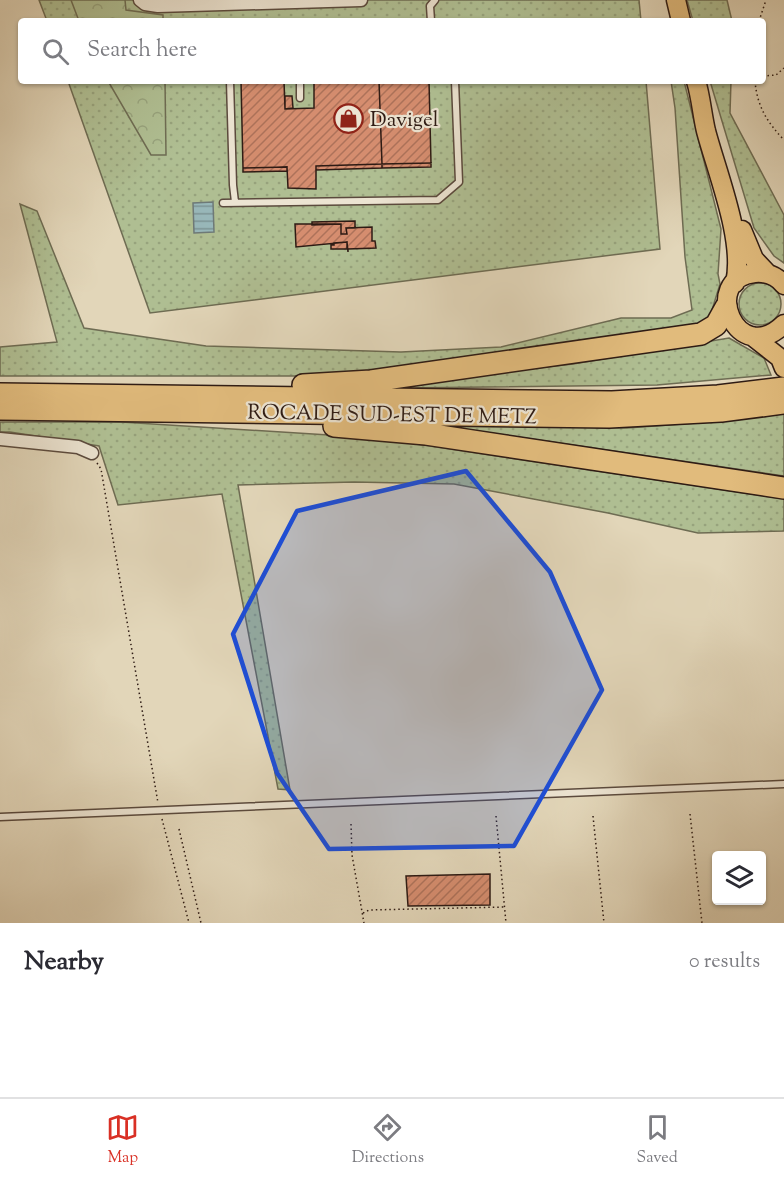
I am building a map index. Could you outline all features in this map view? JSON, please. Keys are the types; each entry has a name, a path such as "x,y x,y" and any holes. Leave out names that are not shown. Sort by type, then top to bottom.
{"highway":[{"path":"152,403 371,381 671,340 710,330 716,325 726,307"},
{"name":"ROCADE SUD-EST DE METZ","path":"0,409 152,403 612,402 718,396 784,388"},
{"name":"ROCADE SUD-EST DE METZ","path":"0,394 152,403 609,417 721,411 784,403"},
{"path":"152,403 426,434 784,488"}],"main road":[{"path":"676,0 680,18"},
{"path":"697,84 713,127 749,250 759,266 784,285"},
{"path":"702,102 705,127 736,240 738,263 735,283"},
{"path":"768,274 750,273 735,283 730,290 726,307 734,326 752,336 782,363"},
{"path":"752,336 764,336 784,325"},
{"path":"782,363 784,325"}],"street":[{"path":"140,0 145,4 158,6 361,0"},
{"path":"0,439 78,447 92,453"}],"lane":[{"path":"431,18 430,6 435,0"},
{"path":"230,84 235,202"},
{"path":"300,84 300,98"},
{"path":"223,203 438,200 459,182 455,84"},
{"path":"0,817 784,784"}],"path":[{"path":"760,18 766,0"},
{"path":"766,76 776,75 784,68"},
{"path":"755,84 756,97 763,114 784,140"},
{"path":"92,453 101,469 160,811 189,923"},
{"path":"690,814 702,923"},
{"path":"496,816 506,923"},
{"path":"593,816 604,923"},
{"path":"351,824 352,855 364,923"},
{"path":"179,829 201,923"},
{"path":"363,913 369,910 505,907"}],"highlighted area":[{"path":"466,471 550,572 602,690 514,846 329,849 277,773 233,634 297,511"}],"green space":[{"path":"39,0 639,0 641,18 46,18"},
{"path":"71,0 125,0 126,10 163,15 163,18 78,18"},
{"path":"687,0 727,0 731,18 692,18"},
{"path":"69,84 646,84 660,249 150,313"},
{"path":"110,84 165,84 166,155 151,155"},
{"path":"671,84 685,84 721,229 718,274 720,284 708,323 456,361 316,376 0,376 0,347 57,342 20,204 37,211 84,328 206,346 401,352 501,347 621,318 671,318 692,310 685,257"},
{"path":"711,84 731,84 730,113 784,215 784,263 774,256 754,228"},
{"path":"760,283 775,289 781,304 775,319 760,325 745,319 739,304 745,289"},
{"path":"729,338 764,358 771,375 657,385 402,388 402,383 573,364"},
{"path":"784,413 784,476 429,424 627,428 724,421"},
{"path":"0,422 121,422 376,438 784,499 784,531 698,533 608,513 454,484 354,482 238,485 290,790 278,789 222,494 118,505 99,446 0,432"}],"water":[{"path":"213,202 214,232 194,233 193,203"}],"building":[{"path":"241,84 284,84 285,109 314,108 314,84 379,84 382,164 316,166 316,189 288,188 287,167 243,168"},
{"path":"379,84 429,84 431,163 382,164"},
{"path":"285,96 292,96 293,108 285,109"},
{"path":"431,163 431,167 382,168 382,164"},
{"path":"382,164 382,168 316,170 316,166"},
{"path":"287,167 287,171 243,172 243,168"},
{"path":"355,221 355,228 346,228 347,234 341,234 341,224 312,225 312,222"},
{"path":"295,224 341,224 341,234 347,234 346,228 372,227 372,241 375,241 376,248 348,249 348,252 347,242 296,247"},
{"path":"347,242 347,249 331,249 334,243"},
{"path":"490,874 490,905 408,906 406,876"}],"place":[{"name":"Davigel","path":"349,119"}]}
